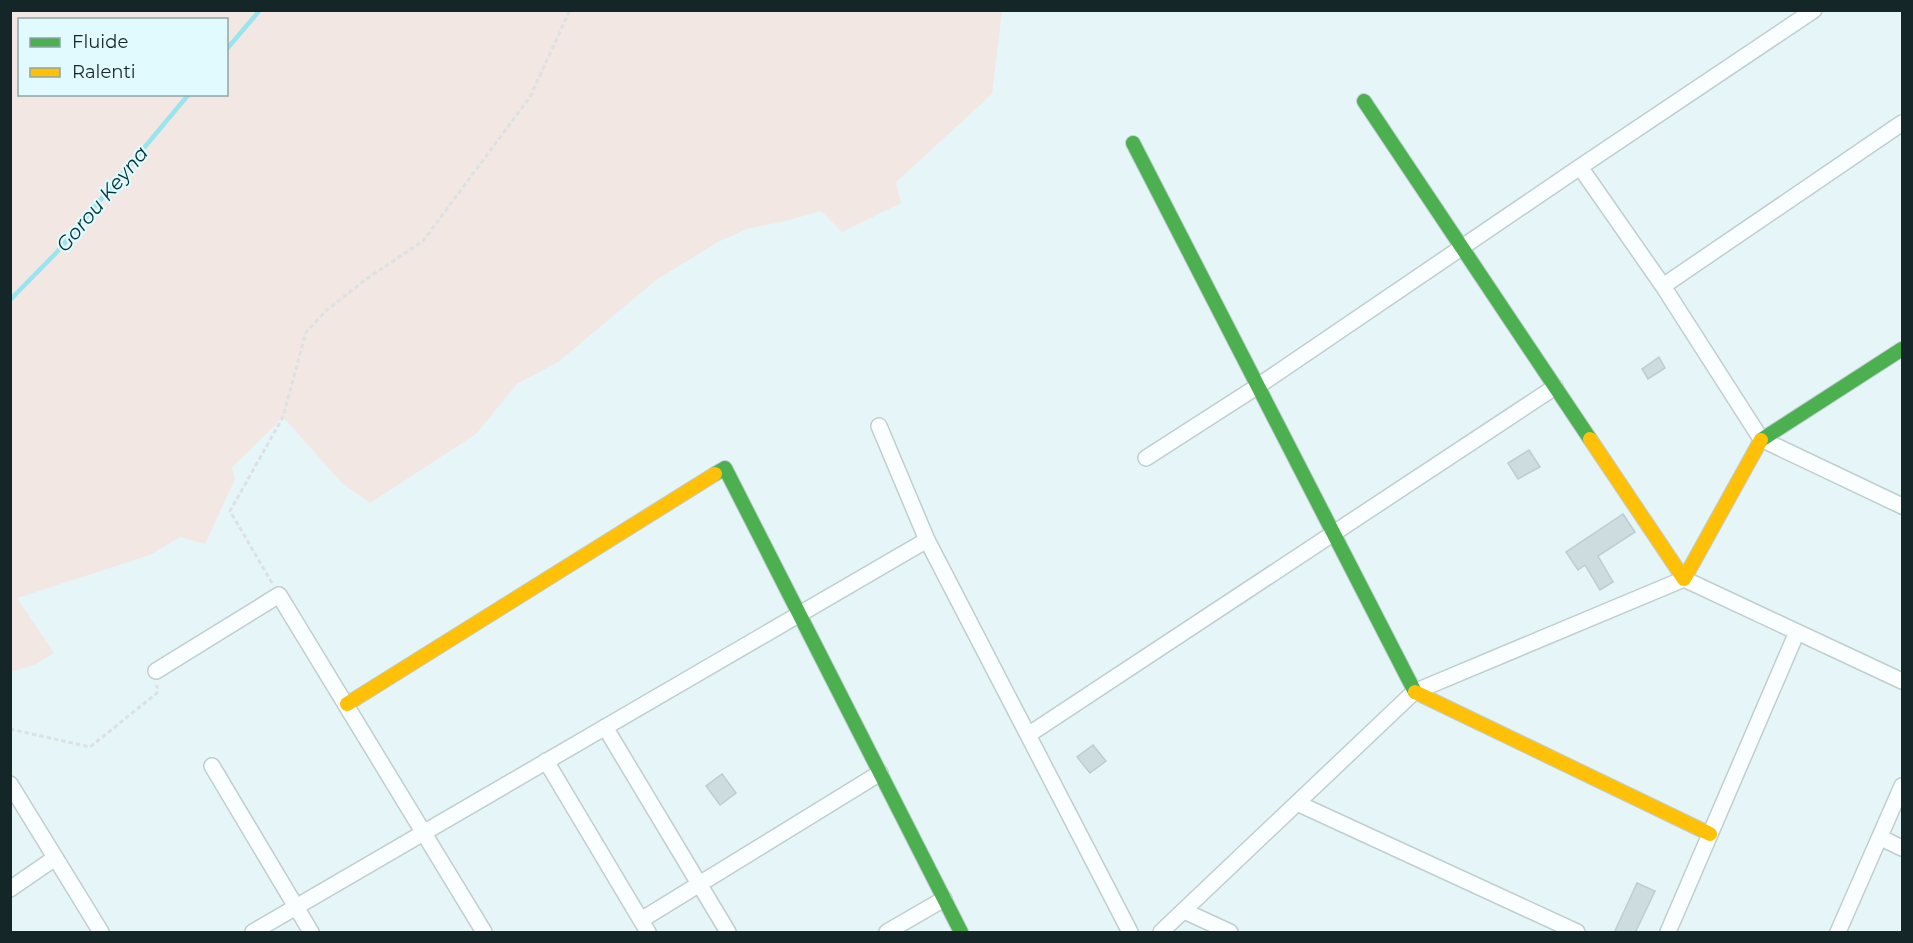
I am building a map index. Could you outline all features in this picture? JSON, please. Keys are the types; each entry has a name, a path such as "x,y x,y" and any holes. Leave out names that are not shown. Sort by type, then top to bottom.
{"street":[{"path":"1146,458 1258,386 1814,10"},
{"path":"1364,100 1684,579 1902,681"},
{"path":"1663,286 1902,123"},
{"path":"1133,142 1414,692 1710,834"},
{"path":"1580,167 1663,286 1761,439 1902,506"},
{"path":"1161,933 1414,692 1684,579 1761,439 1902,350"},
{"path":"1028,735 1555,387"},
{"path":"879,426 927,540 1130,933"},
{"path":"347,704 724,468 961,933"},
{"path":"253,933 927,540"},
{"path":"156,672 279,595 484,933"},
{"path":"1668,933 1797,632"},
{"path":"604,727 728,933"},
{"path":"546,761 644,926 699,884 880,773"},
{"path":"212,766 311,933"},
{"path":"10,784 100,933"},
{"path":"1838,933 1902,786"},
{"path":"1297,803 1577,933"},
{"path":"1881,838 1902,848"},
{"path":"10,889 56,858"},
{"path":"887,933 944,899"},
{"path":"1184,911 1230,933"}],"path":[{"path":"279,595 230,511 284,417 306,332 327,310 365,280 423,241 531,97 570,10"},
{"path":"10,729 90,747 157,693 156,672"}],"shaded area":[{"path":"1002,10 992,94 896,182 901,203 842,232 821,211 749,228 718,242 656,280 558,362 517,384 476,434 370,503 342,483 283,417 232,467 235,479 205,544 180,537 150,555 17,598 54,653 36,664 11,672 10,11"}],"building":[{"path":"1659,357 1665,368 1648,379 1642,369"},
{"path":"1529,450 1540,467 1518,479 1508,463"},
{"path":"1623,514 1635,532 1598,556 1613,582 1600,590 1585,565 1578,570 1566,552"},
{"path":"1093,745 1106,761 1090,773 1077,757"},
{"path":"722,774 736,793 720,805 706,786"},
{"path":"1637,883 1655,891 1635,933 1614,933"}],"waterway":[{"name":"Gorou Keyna","path":"228,48 260,10"},
{"name":"Gorou Keyna","path":"10,300 57,252 187,96"}],"traffic: fast":[{"path":"1364,101 1590,439"},
{"path":"1133,143 1415,692"},
{"path":"1761,440 1902,349"},
{"path":"715,474 725,468 961,932"}],"traffic: slow":[{"path":"1590,439 1684,579 1761,440"},
{"path":"347,704 715,474"},
{"path":"1415,692 1710,834"}]}
